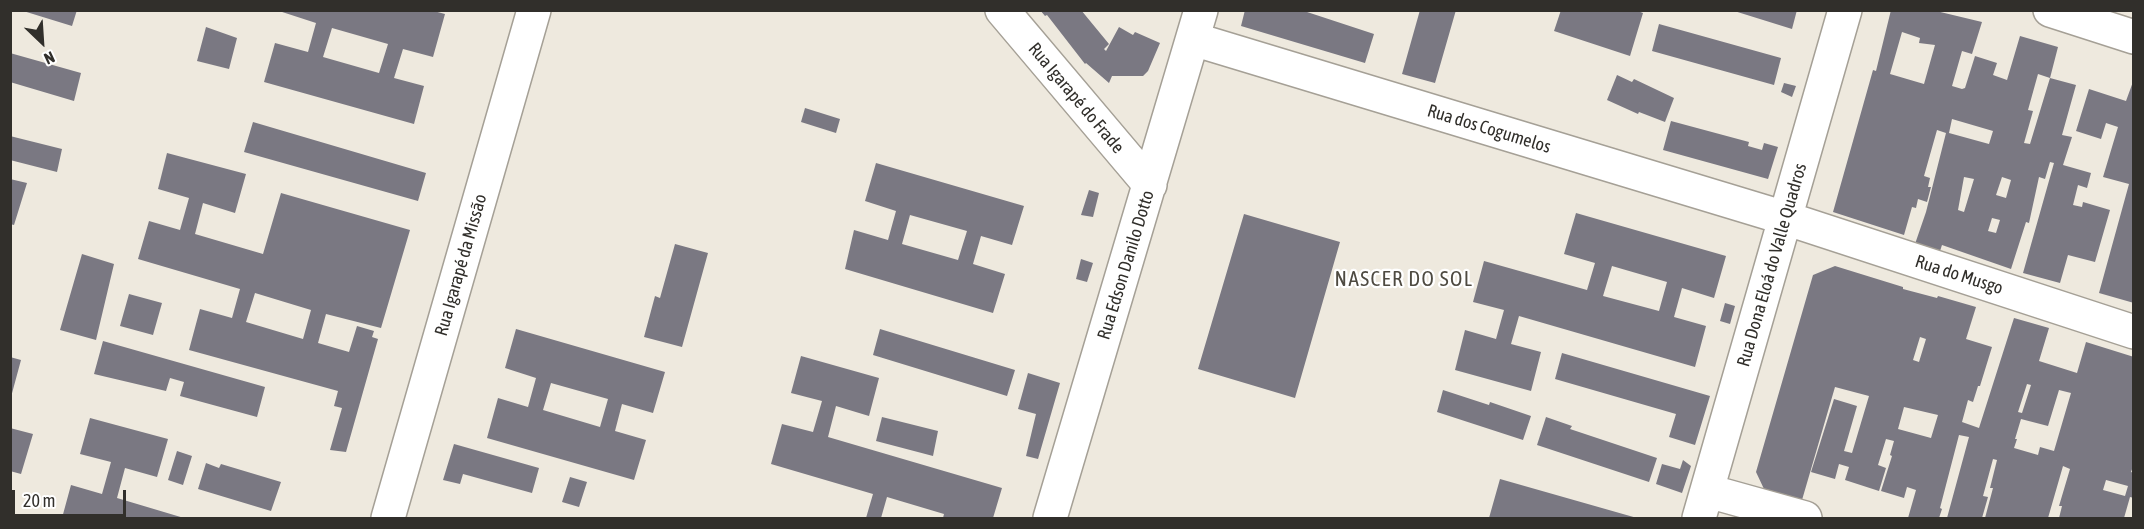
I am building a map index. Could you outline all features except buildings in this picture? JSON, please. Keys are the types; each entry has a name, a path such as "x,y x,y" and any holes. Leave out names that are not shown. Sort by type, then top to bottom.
{"street":[{"name":"Rua Igarapé da Missão","path":"388,519 534,10"},
{"name":"Rua Igarapé do Frade","path":"1002,10 1150,185"},
{"name":"Rua Dona Eloá do Valle Quadros","path":"1703,505 1845,10"},
{"path":"2050,10 2133,37"},
{"name":"Rua Edson Danilo Dotto","path":"1050,519 1197,25"},
{"name":"Rua dos Cogumelos","path":"1197,25 1785,218"},
{"name":"Rua do Musgo","path":"1785,218 2133,332"},
{"path":"1703,505 1805,519"}],"district":[{"name":"NASCER DO SOL","path":"1404,279"}]}
